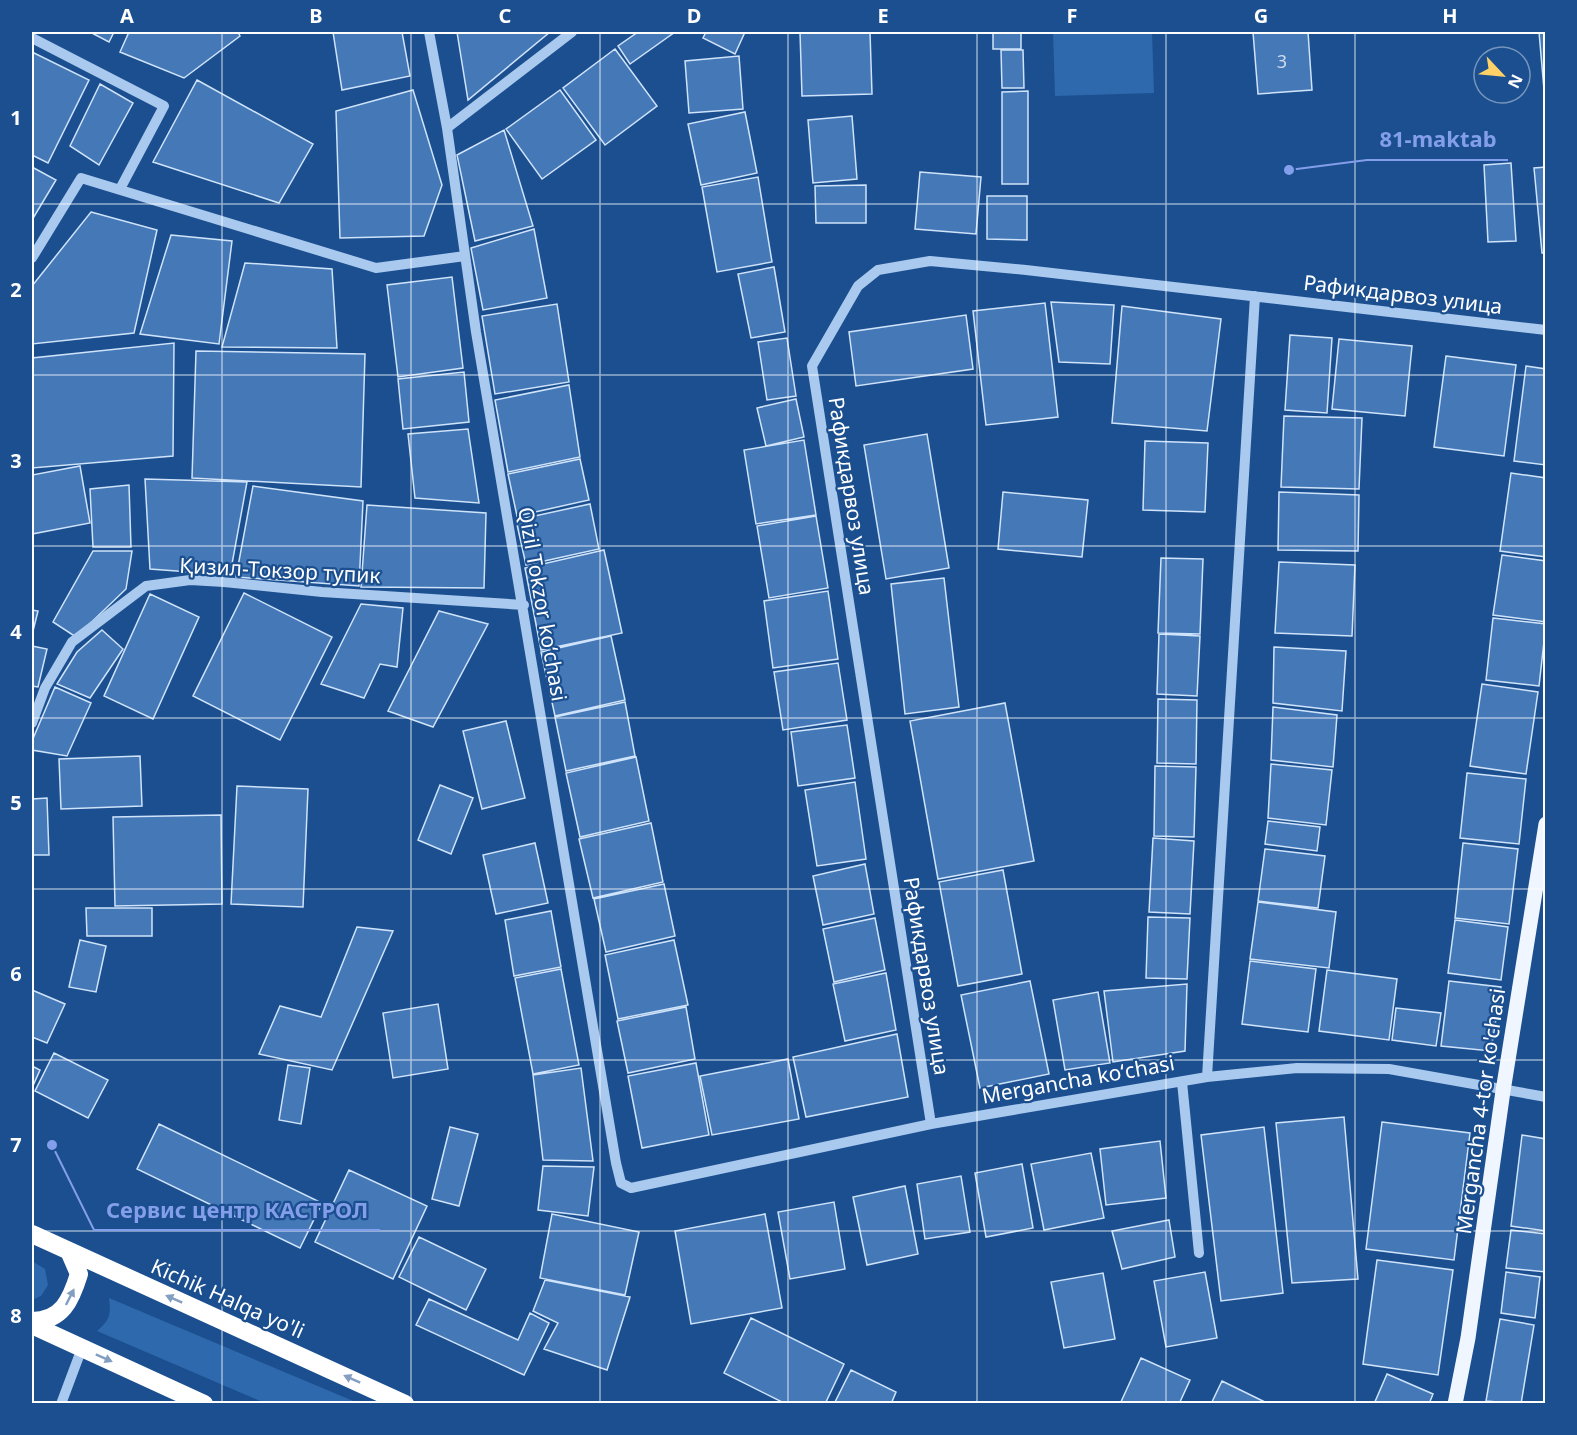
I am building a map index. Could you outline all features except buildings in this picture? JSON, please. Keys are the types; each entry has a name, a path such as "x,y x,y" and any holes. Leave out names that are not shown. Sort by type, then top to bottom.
{"highway":[{"name":"Kichik Halqa yo'li","path":"32,1234 405,1404"},
{"path":"32,1323 44,1321 60,1313 72,1297 79,1274 69,1251"},
{"path":"32,1323 204,1404"}],"main road":[{"name":"Mergancha 4-tor ko'chasi","path":"1455,1404 1468,1338 1503,1091 1545,824"}],"street":[{"name":"Qizil Tokzor koʻchasi","path":"429,32 447,128 465,256 621,1183"},
{"path":"447,128 572,32"},
{"path":"32,38 164,106 120,189"},
{"path":"32,258 81,178 376,268 465,256"},
{"name":"Рафикдарвоз улица","path":"931,1124 812,366 858,286 879,270 930,261 1545,330"},
{"path":"1207,1077 1255,296"},
{"name":"Қизил-Токзор тупик","path":"32,723 45,688 72,642 146,586 190,580 322,592 524,605"},
{"name":"Mergancha koʻchasi","path":"621,1183 631,1188 931,1124 1207,1077 1296,1068 1389,1069 1545,1097"},
{"path":"1182,1082 1199,1253"},
{"path":"61,1404 82,1348"}],"shaded area":[{"path":"1053,32 1152,32 1154,93 1055,96"},
{"path":"32,1261 45,1269 48,1285 41,1296 32,1300"},
{"path":"109,1298 358,1403 265,1403 97,1331 109,1317"}],"place":[{"name":"81-maktab","path":"1289,170"},
{"name":"Сервис центр КАСТРОЛ","path":"52,1145"}]}
